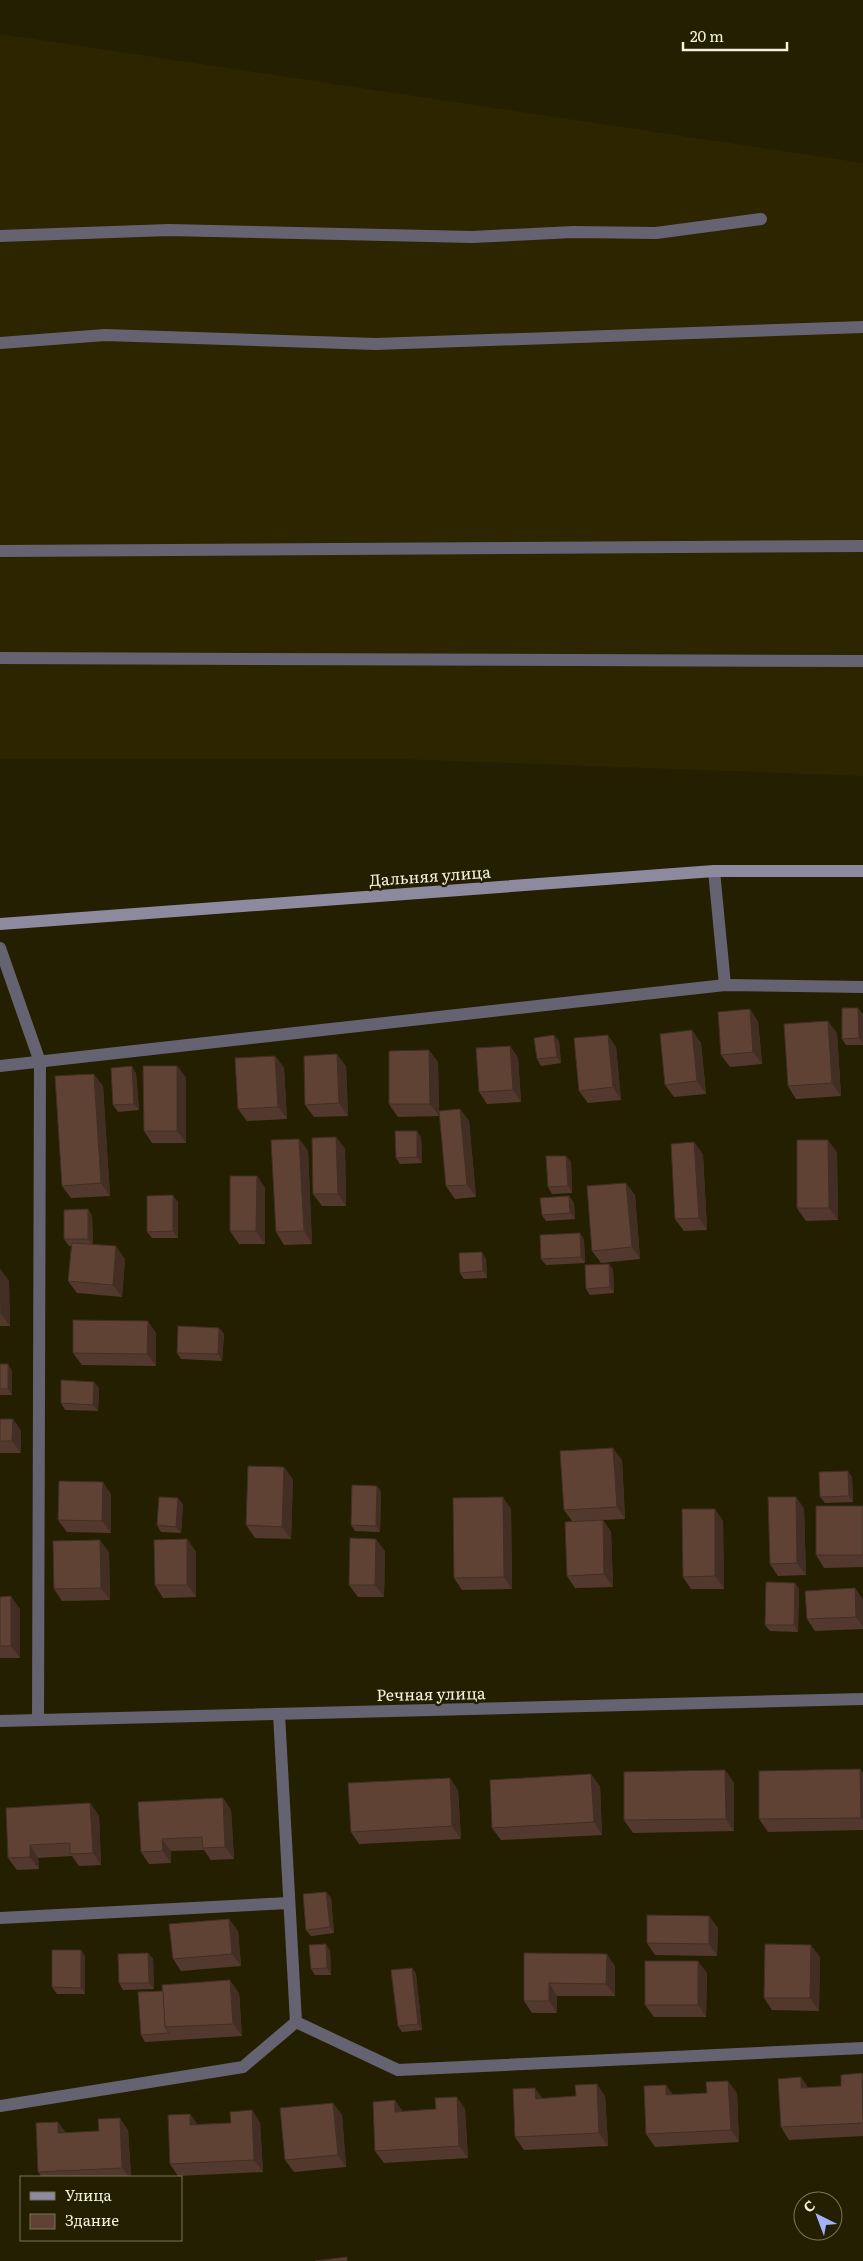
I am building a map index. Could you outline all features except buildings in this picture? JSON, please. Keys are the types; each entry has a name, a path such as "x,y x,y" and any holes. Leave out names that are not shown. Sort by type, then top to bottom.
{"main road":[{"name":"Дальняя улица","path":"0,924 714,871 863,871"}],"street":[{"path":"0,236 169,230 472,237 573,232 656,233 761,219"},
{"path":"0,343 105,335 376,344 863,327"},
{"path":"0,551 863,546"},
{"path":"0,658 863,662"},
{"path":"714,871 725,984"},
{"path":"0,948 40,1062 38,1720"},
{"path":"0,1066 725,984 863,987"},
{"name":"Речная улица","path":"0,1721 863,1699"},
{"path":"279,1714 296,2022"},
{"path":"0,1918 289,1904"},
{"path":"296,2022 398,2070 863,2048"},
{"path":"0,2106 243,2068 296,2022"}],"shaded area":[{"path":"0,34 863,163 863,776 399,759 0,759"}]}
